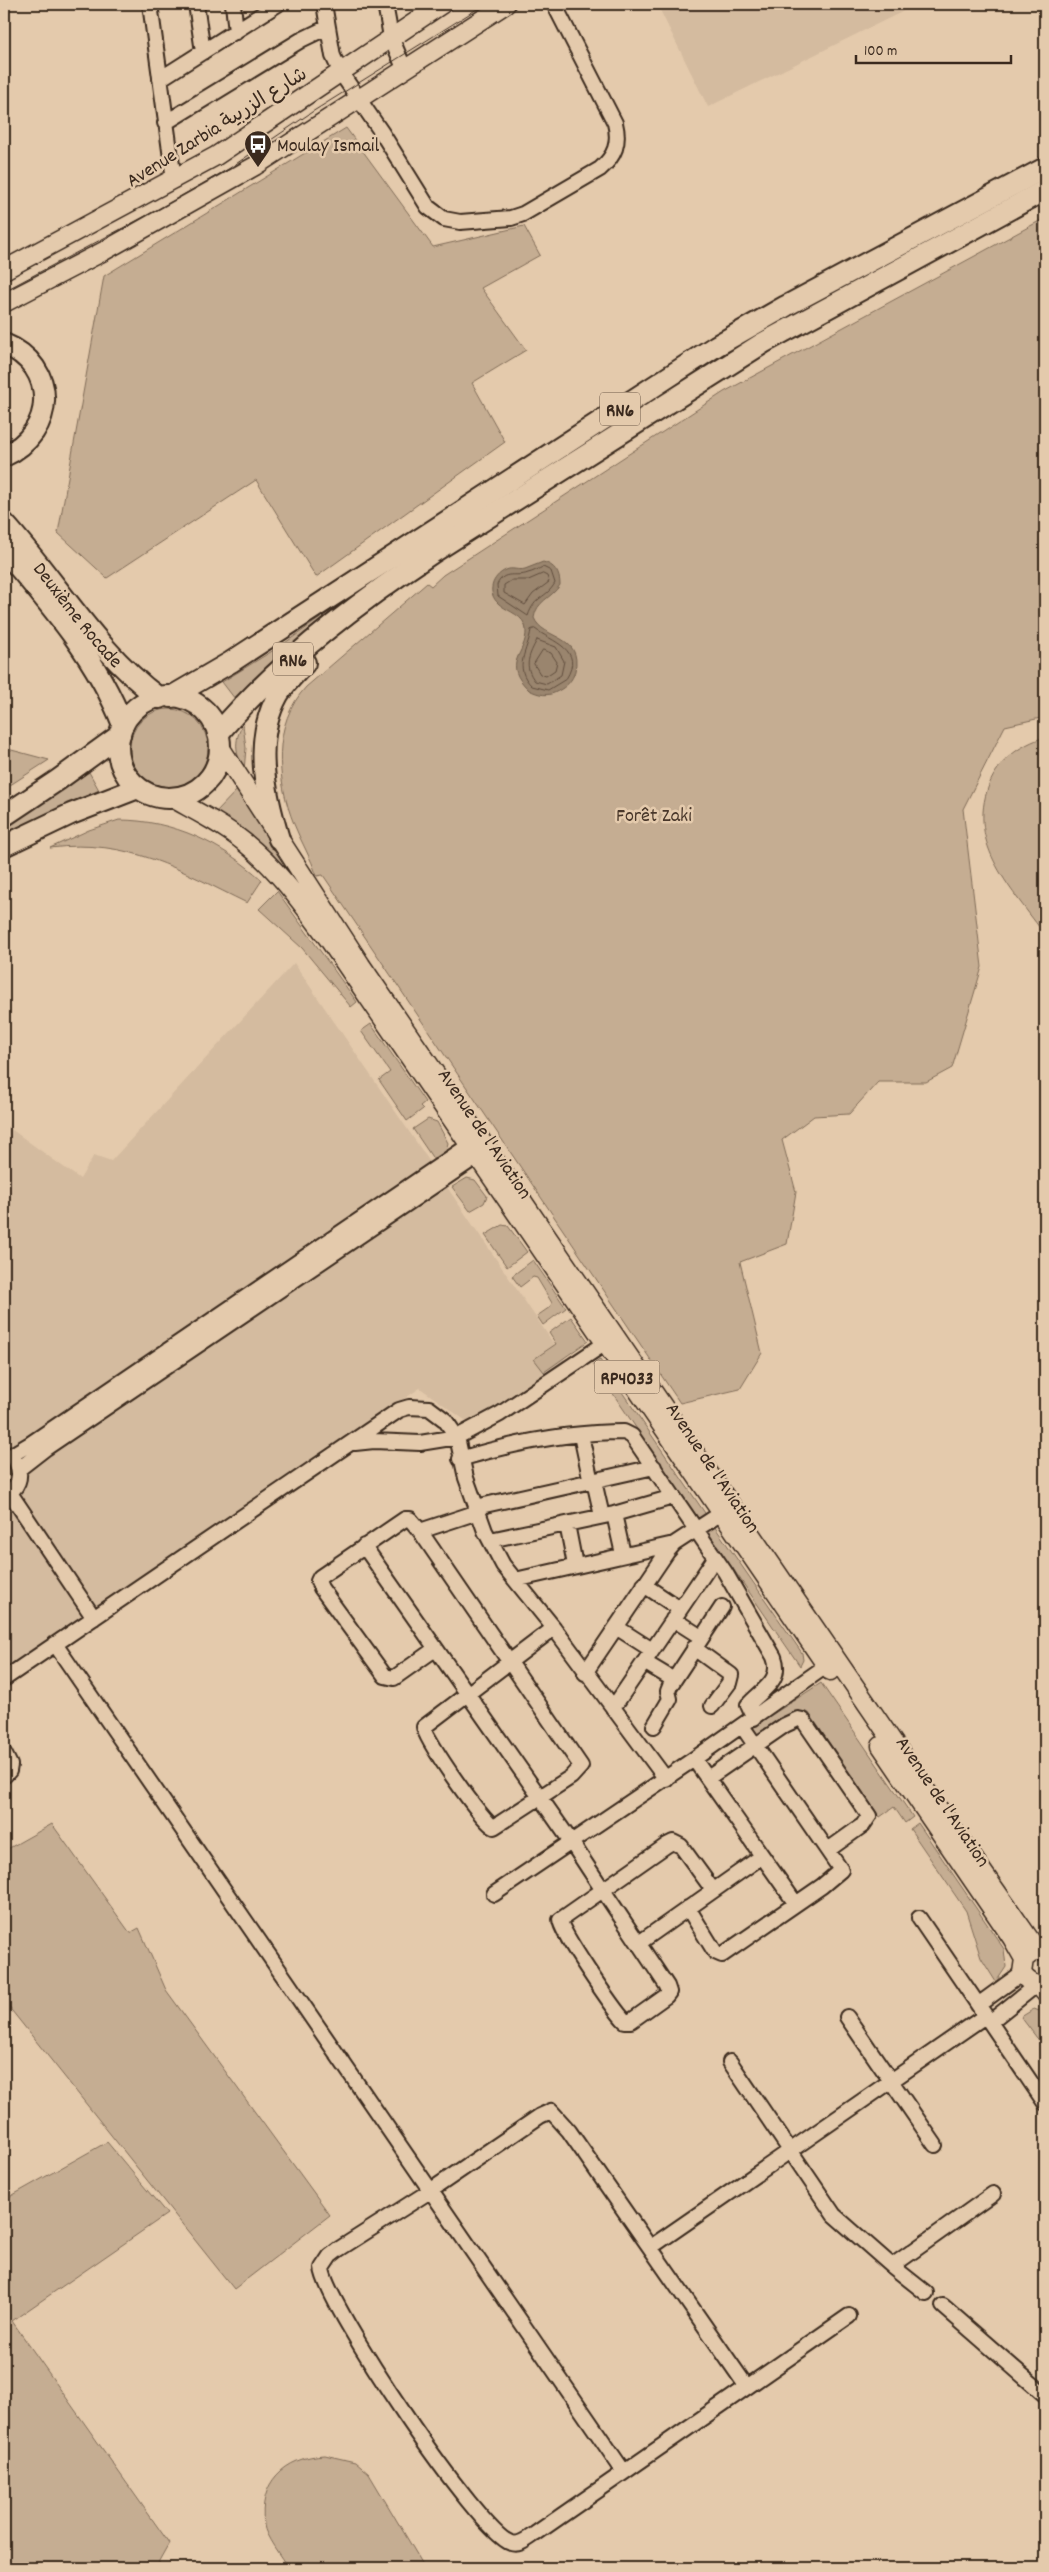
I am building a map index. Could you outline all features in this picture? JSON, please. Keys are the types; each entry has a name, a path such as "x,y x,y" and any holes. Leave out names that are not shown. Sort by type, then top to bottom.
{"highway":[{"name":"RN6","path":"4,816 58,780 121,730 138,707 165,697 231,662 716,346 786,306 1045,168"},
{"name":"RN6","path":"172,798 196,790 214,772 219,741 259,689 352,612 435,551 728,364 798,322 1045,190"},
{"path":"4,344 25,356 34,366 45,396 39,424 32,435 14,451 4,456"},
{"name":"Deuxième Rocade","path":"4,524 111,653 142,685 165,697"},
{"name":"Deuxième Rocade","path":"4,550 80,644 108,690 121,730"},
{"path":"279,839 270,803 264,766 265,728 270,710 279,693 291,678 352,612"},
{"path":"165,697 184,699 206,712 219,741"},
{"path":"121,730 118,750 121,764 128,778 138,788 154,796 172,798"},
{"path":"4,846 71,814 138,788"}],"main road":[{"name":"Avenue Zarbia شارع الزربية","path":"4,270 216,156 442,4"},
{"path":"4,303 104,251 255,166 404,68 506,4"},
{"name":"Avenue de l'Aviation","path":"219,741 279,839 604,1344 1012,1938 1036,1956"},
{"name":"Avenue de l'Aviation","path":"172,798 226,828 260,855 275,871 329,940 478,1148 1036,1956 1029,1982 1042,1987"}],"street":[{"path":"150,4 174,180"},
{"path":"196,4 203,52"},
{"path":"233,4 236,32"},
{"path":"160,79 278,4"},
{"path":"324,4 333,56 340,73 418,193 436,215 444,219 460,222 511,218 523,214 600,169 611,159 618,136 615,123 554,4"},
{"path":"385,4 391,37 404,68"},
{"path":"165,123 307,36 328,27"},
{"path":"94,1618 7,1495 18,1482 19,1469 7,1454 30,1444 478,1148"},
{"path":"19,1469 46,1448 478,1148"},
{"path":"350,1444 374,1441 420,1443 457,1437 500,1414 604,1344"},
{"path":"4,1679 400,1410 409,1407 428,1408 437,1414 457,1437 460,1459 477,1509 503,1565 554,1628 585,1673 666,1778"},
{"path":"460,1459 539,1440 581,1434 614,1432 628,1434 636,1440 715,1558 776,1663 774,1678 748,1705 754,1718"},
{"path":"581,1434 592,1482 608,1515 623,1554"},
{"path":"420,1531 477,1509 654,1467"},
{"path":"490,1540 608,1515 673,1497"},
{"path":"515,1580 623,1554 665,1547 674,1544 720,1514"},
{"path":"435,1649 399,1674 389,1678 380,1670 319,1584 320,1577 405,1519 410,1519 420,1531 510,1663 581,1766 578,1772 494,1827 487,1823 467,1796 423,1730 429,1722 510,1663 554,1628"},
{"path":"567,1524 575,1565"},
{"path":"585,1673 674,1544"},
{"path":"364,1546 572,1843 602,1889 640,1943 669,1992 652,2007 627,2022 607,1996 558,1923 561,1918 602,1889 675,1841 681,1846 713,1890"},
{"path":"613,1708 715,1558"},
{"path":"644,1585 677,1614 698,1643 731,1675 729,1683 712,1706"},
{"path":"654,1726 670,1699 668,1691 674,1680 722,1607"},
{"path":"616,1627 674,1680"},
{"path":"55,1644 624,2472"},
{"path":"494,1894 572,1843 826,1666"},
{"path":"708,1778 794,1720 803,1720 857,1795 869,1818 828,1850"},
{"path":"688,1908 715,1952 721,1955 841,1872 841,1868 742,1726"},
{"path":"4,1753 10,1765 9,1771 4,1776"},
{"path":"694,1759 761,1857 796,1904"},
{"path":"640,1943 761,1857"},
{"path":"919,1918 1045,2103"},
{"path":"984,2014 1036,1956"},
{"path":"651,2247 791,2149 893,2081 984,2014 1042,1987"},
{"path":"847,2017 893,2081 935,2145"},
{"path":"730,2062 834,2214 892,2266 926,2292"},
{"path":"747,2387 558,2116 551,2111 540,2116 330,2256 322,2268 356,2339 396,2403 469,2502 509,2543 517,2544 525,2540 624,2472 850,2316"},
{"path":"892,2266 993,2194"},
{"path":"943,2306 1045,2394"}],"shaded area":[{"path":"657,4 918,4 708,107"},
{"path":"294,963 565,1360 469,1423 420,1388 4,1670 4,1124 80,1179 94,1155 111,1161"}],"green space":[{"path":"346,128 433,247 524,226 540,255 481,288 526,350 472,383 505,442 316,577 256,480 107,578 58,533 104,276"},
{"name":"Forêt Zaki","path":"1045,218 1045,717 1005,726 963,809 982,967 952,1068 926,1082 878,1082 849,1114 814,1116 782,1140 796,1192 787,1244 740,1262 762,1353 740,1389 680,1403 323,875 317,876 294,824 284,789 280,753 287,718 295,702 306,687 427,583 431,586 443,575 724,392"},
{"path":"356,593 358,595 235,699 222,682 282,645"},
{"path":"169,709 184,712 201,726 205,733 208,748 205,763 191,780 184,784 169,787 154,784 137,770 133,763 130,748 133,733 147,716 154,712"},
{"path":"243,725 246,748 244,771 239,760 237,748 238,736"},
{"path":"1045,737 1045,935 996,866 988,847 983,807 989,785 998,768 1019,749"},
{"path":"4,748 49,760 4,789"},
{"path":"89,772 99,790 4,835 4,827"},
{"path":"238,789 317,907 269,852 215,813"},
{"path":"119,820 159,824 196,836 231,855 262,880 247,903 176,868 130,852 79,846 50,848 89,830"},
{"path":"277,891 357,1002 351,1007 302,948 259,909"},
{"path":"371,1024 425,1102 420,1106 423,1109 407,1121 379,1080 390,1072 361,1031"},
{"path":"428,1119 437,1122 448,1143 446,1151 434,1160 413,1129"},
{"path":"467,1178 475,1180 487,1196 484,1203 470,1211 452,1187"},
{"path":"502,1225 508,1226 527,1252 507,1267 485,1235"},
{"path":"533,1260 566,1308 543,1325 537,1316 550,1307 552,1303 537,1278 533,1277 520,1287 512,1276"},
{"path":"571,1317 588,1341 544,1372 534,1359 556,1344 549,1333"},
{"path":"600,1360 707,1516 699,1521 593,1364"},
{"path":"712,1523 802,1653 803,1660 800,1666 705,1528"},
{"path":"821,1683 913,1817 905,1823 894,1807 880,1817 809,1713 803,1712 789,1717 757,1740 750,1729"},
{"path":"918,1823 1004,1949 1006,1967 996,1982 981,1958 966,1911 910,1829"},
{"path":"52,1824 130,1933 139,1928 166,1990 330,2215 234,2289 4,2001 4,1851"},
{"path":"1034,2009 1045,2013 1045,2046 1021,2017"},
{"path":"107,2142 167,2214 12,2321 169,2543 155,2568 4,2568 4,2200"},
{"path":"325,2455 355,2462 369,2474 425,2568 288,2568 265,2530 263,2510 265,2497 277,2475 286,2467 310,2457"}],"water":[{"path":"543,562 551,565 556,570 560,585 541,604 535,612 534,618 545,630 568,644 573,650 576,659 575,671 569,683 558,691 547,695 529,690 516,672 517,659 525,639 525,625 519,617 495,600 492,590 494,580 506,570 525,569"}],"tram line":[{"path":"4,291 157,210 230,168 312,112 485,4"}],"place":[{"name":"Moulay Ismail","path":"258,168"}]}
